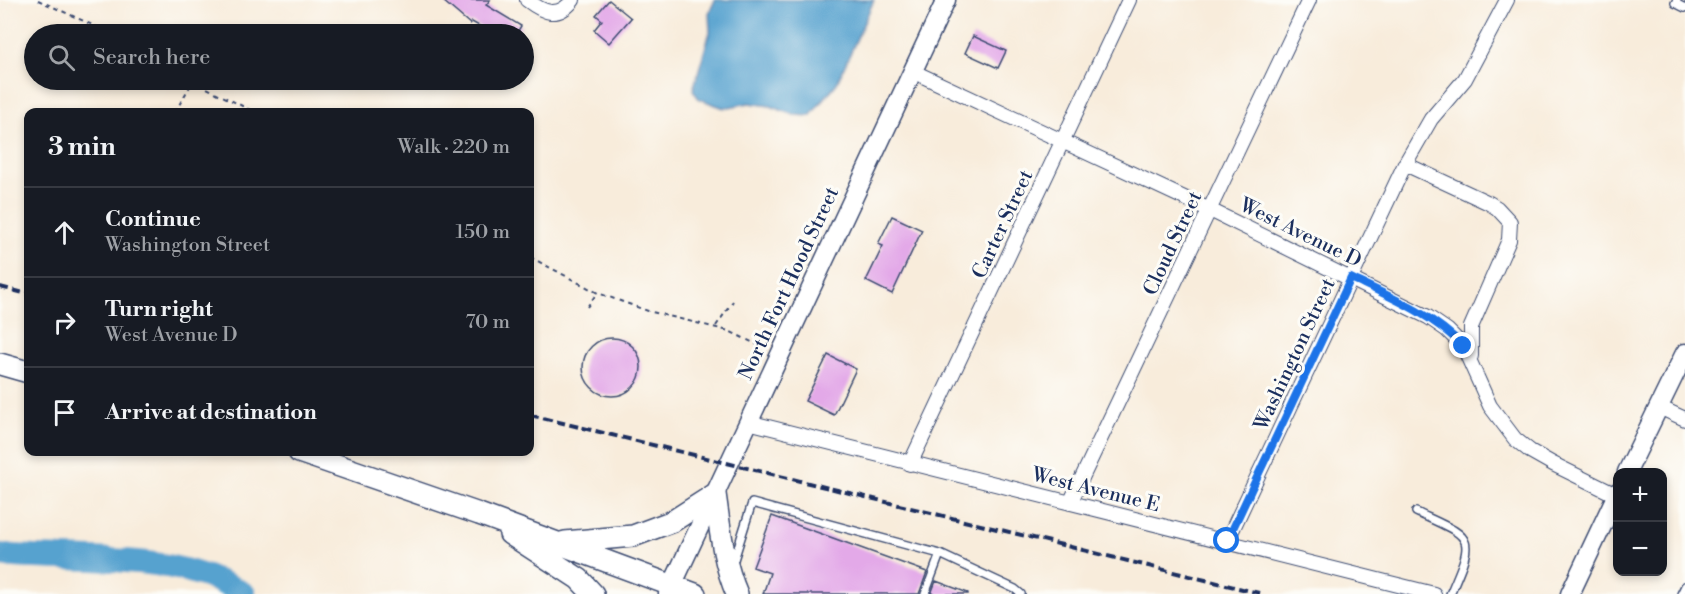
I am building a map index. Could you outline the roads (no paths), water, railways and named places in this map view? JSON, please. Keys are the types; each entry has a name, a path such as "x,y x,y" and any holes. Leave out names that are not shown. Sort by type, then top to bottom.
{"main road":[{"name":"North Fort Hood Street","path":"670,589 946,0"},
{"path":"1629,468 1685,353"},
{"path":"0,364 24,371"},
{"path":"311,456 558,542 670,589 695,594"},
{"path":"558,542 633,536 673,522 715,494 722,542 733,584"},
{"path":"1570,594 1613,502"},
{"path":"479,514 579,579 593,594"}],"street":[{"path":"527,0 539,10 550,12 560,12 567,8 573,0"},
{"name":"Cloud Street","path":"1070,503 1308,0"},
{"name":"Carter Street","path":"910,464 1126,1"},
{"name":"Washington Street","path":"1227,541 1405,164 1431,119 1465,80 1503,2"},
{"name":"West Avenue D","path":"912,71 1210,210 1428,317 1447,330 1463,346 1490,406 1515,439 1553,464 1613,491"},
{"path":"1405,164 1489,203 1510,222 1509,240 1471,327 1469,339 1471,361"},
{"path":"1659,406 1685,419"},
{"name":"West Avenue E","path":"748,422 1434,594"}],"lane":[{"path":"1677,0 1675,3 1685,8"},
{"path":"733,584 752,503 940,554 1015,589 1021,594"},
{"path":"1416,512 1463,536 1468,546 1465,560 1450,594"},
{"path":"925,594 940,554"},
{"path":"1681,594 1685,586"}],"water":[{"path":"715,0 874,0 837,83 810,116 794,115 770,106 749,103 724,108 699,99 693,90 710,32 709,13"}],"waterway":[{"path":"0,555 156,564 186,570 216,580 244,594"}],"railway":[{"path":"0,287 24,293"},
{"path":"534,416 1263,594"}]}
